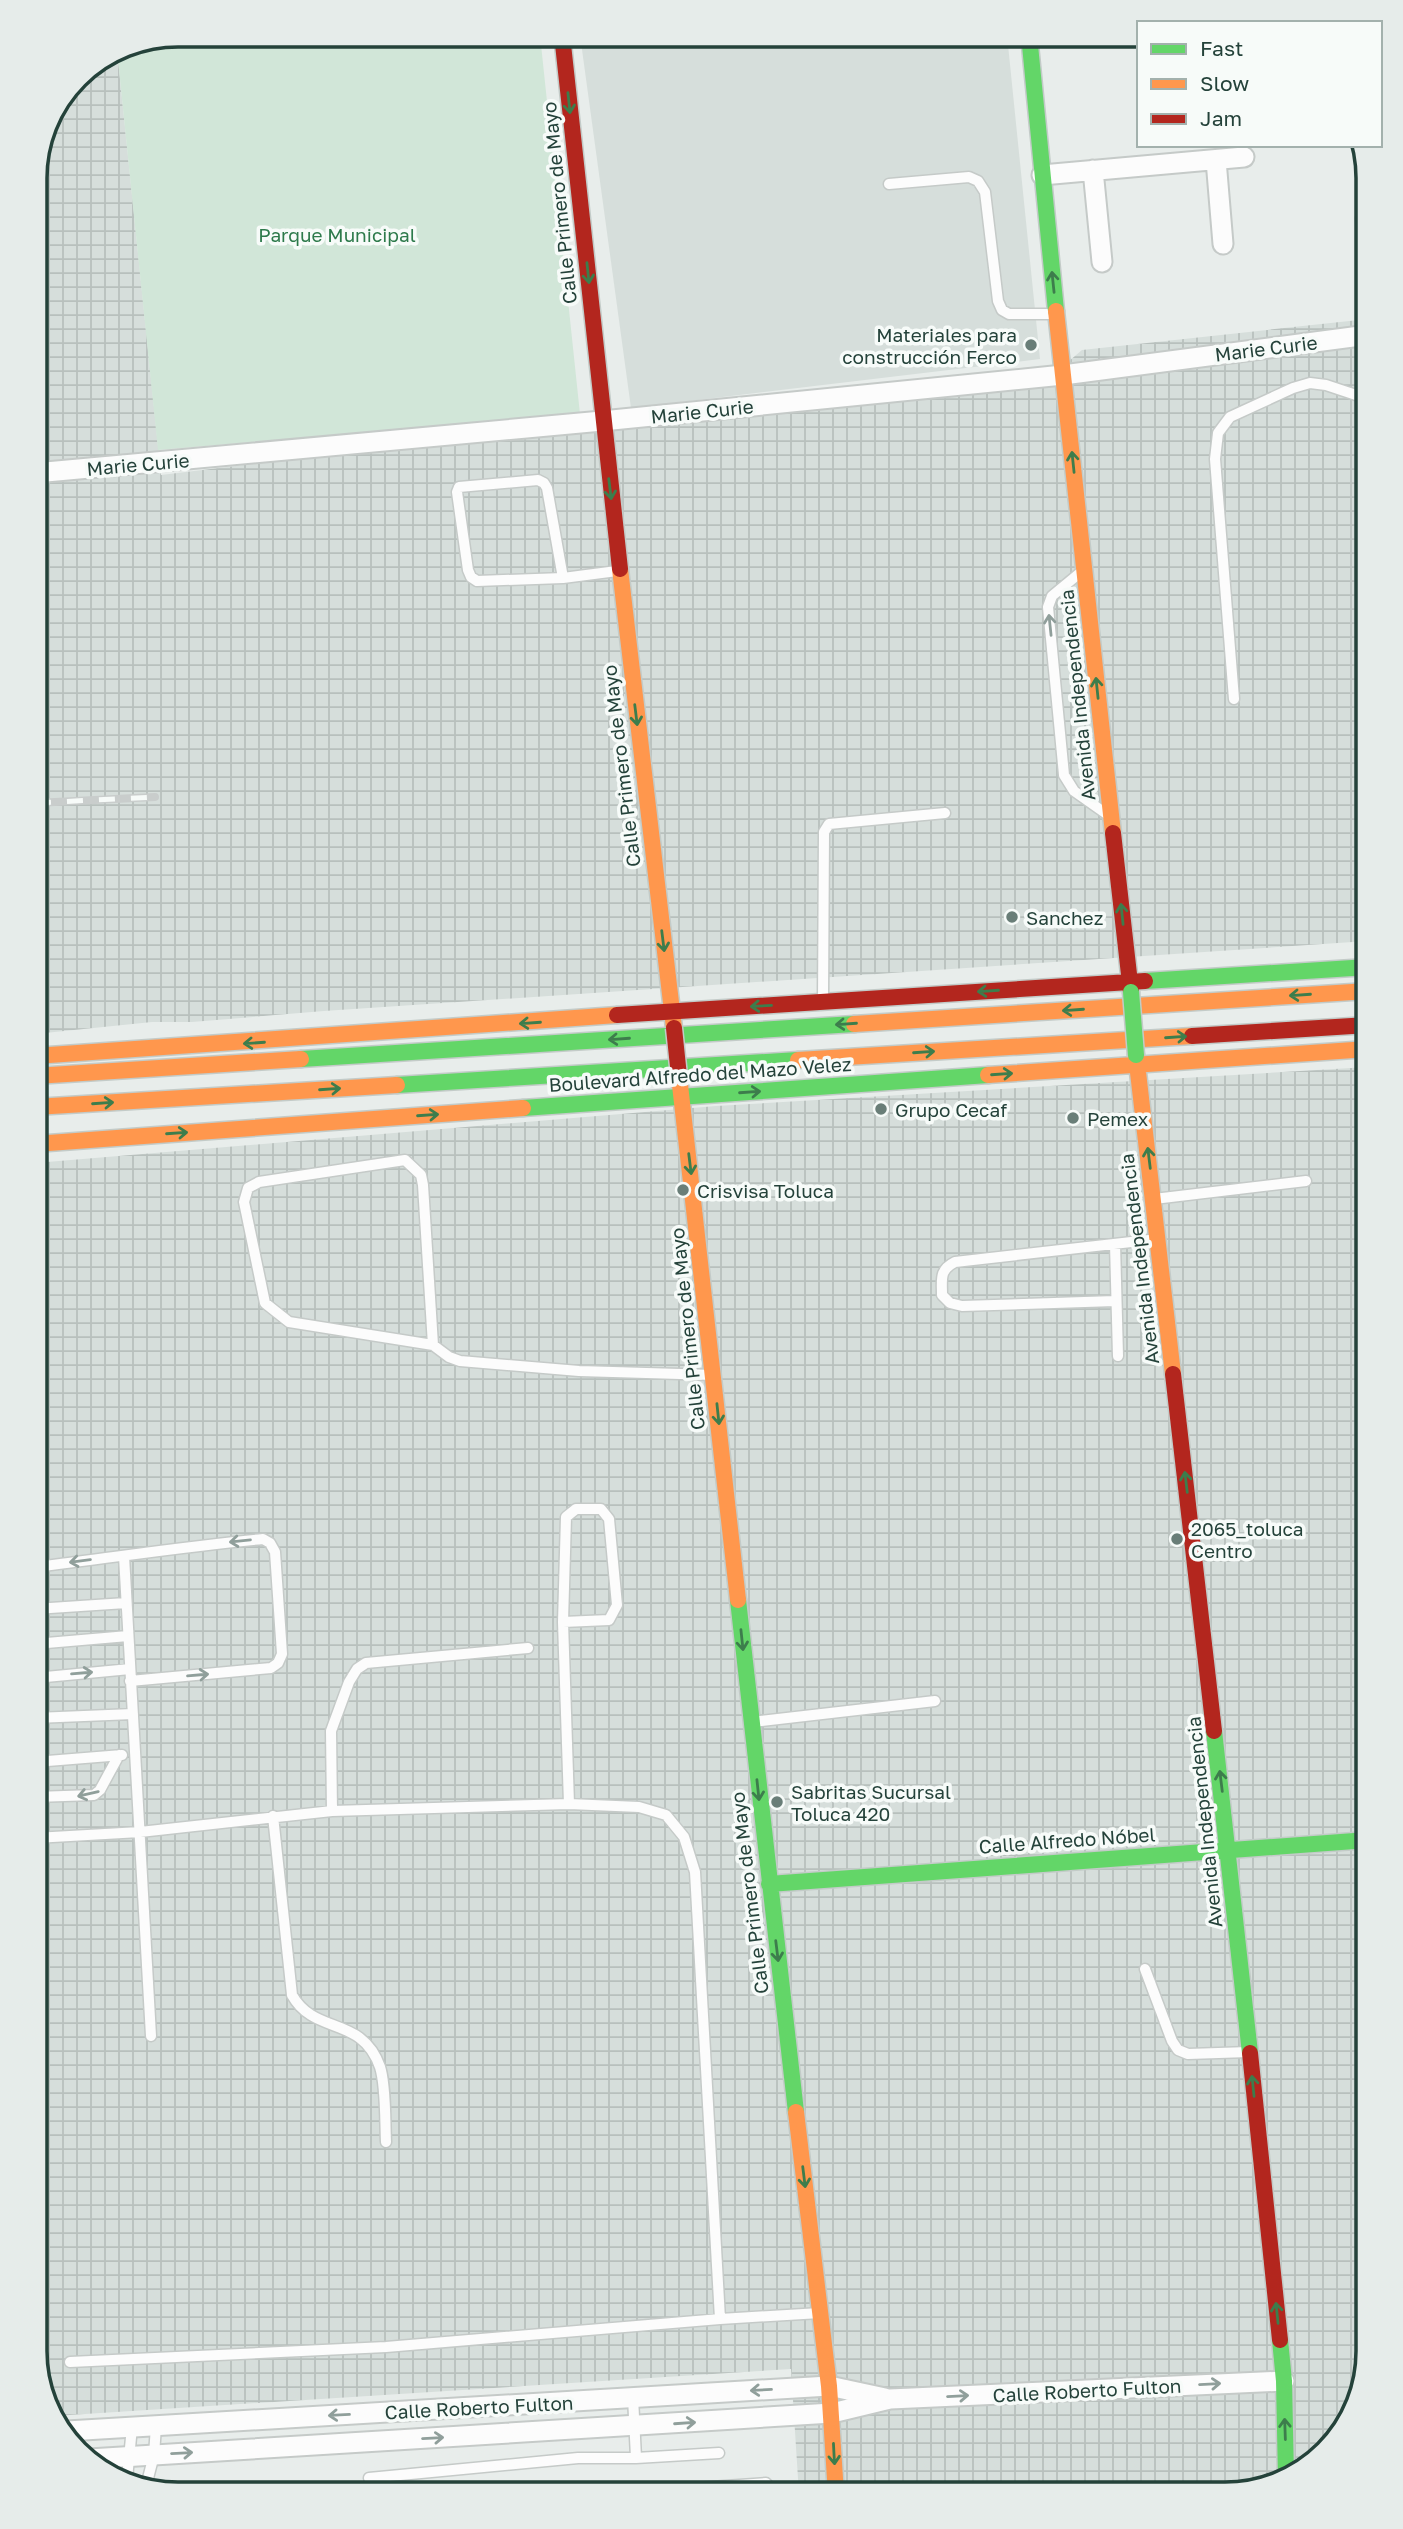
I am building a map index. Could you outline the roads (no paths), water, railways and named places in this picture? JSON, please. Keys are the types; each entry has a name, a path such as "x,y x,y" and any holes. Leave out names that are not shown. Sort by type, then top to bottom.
{"main road":[{"name":"Calle Primero de Mayo","path":"563,48 602,421 714,1376 750,1722 830,2386 835,2482"},
{"name":"Avenida Independencia","path":"1029,48 1137,1060 1250,2052 1284,2381 1286,2467"},
{"path":"48,1055 673,1021 706,1009 1130,987 1356,969"},
{"name":"Boulevard Alfredo del Mazo Velez","path":"48,1075 1356,992"},
{"name":"Boulevard Alfredo del Mazo Velez","path":"48,1106 1356,1026"},
{"name":"Boulevard Alfredo del Mazo Velez","path":"48,1142 1137,1060 1356,1050"},
{"name":"Calle Alfredo Nóbel","path":"769,1884 1356,1841"}],"street":[{"path":"1042,175 1244,157"},
{"path":"1216,160 1223,244"},
{"path":"1093,170 1102,262"},
{"name":"Marie Curie","path":"48,472 602,421 1063,374 1356,337"},
{"name":"Calle Roberto Fulton","path":"102,2458 831,2413 890,2399 1284,2381"},
{"name":"Calle Roberto Fulton","path":"74,2430 830,2386 890,2399"}],"lane":[{"path":"889,184 969,177 978,181 985,192 998,301 1002,310 1009,314 1056,314"},
{"path":"1234,699 1215,459 1218,433 1230,417 1310,383 1326,385 1356,396"},
{"path":"564,578 544,483 538,480 459,487 457,492 461,529 471,577 477,580 564,578 619,571"},
{"path":"1084,570 1052,596 1048,607 1064,775 1074,791 1112,817"},
{"path":"824,1002 824,832 830,824 945,813"},
{"path":"433,1345 423,1185 421,1175 415,1167 405,1160 259,1182 248,1188 244,1202 265,1303 289,1322 433,1345 449,1357 460,1361 579,1371 714,1376"},
{"path":"1153,1199 1306,1181"},
{"path":"1115,1301 962,1306 950,1303 942,1295 942,1273 955,1262 1158,1239"},
{"path":"1115,1244 1118,1356"},
{"path":"563,1622 610,1620 614,1614 617,1605 609,1519 601,1509 576,1509 566,1517 563,1622 569,1804"},
{"path":"47,1565 163,1549 262,1539 270,1543 275,1552 282,1654 278,1663 271,1668 47,1678"},
{"path":"124,1556 151,2036"},
{"path":"47,1608 126,1603"},
{"path":"47,1643 128,1636"},
{"path":"331,1811 331,1731 349,1682 357,1669 366,1663 528,1648"},
{"path":"750,1722 935,1700"},
{"path":"47,1717 132,1714"},
{"path":"47,1761 135,1753"},
{"path":"47,1797 94,1795 100,1790 119,1755"},
{"path":"47,1837 139,1832 331,1811 569,1804 639,1807 666,1815 684,1837 695,1871 720,2319"},
{"path":"273,1816 292,1995 307,2014 359,2035 373,2051 381,2069 386,2142"},
{"path":"1145,1969 1172,2042 1178,2050 1188,2054 1250,2052"},
{"path":"70,2362 386,2347 820,2313"},
{"path":"633,2398 636,2458"},
{"path":"148,2478 156,2426"},
{"path":"128,2472 132,2427"},
{"path":"369,2478 578,2458 719,2453"}],"railway":[{"path":"48,802 155,797"}],"place":[{"name":"Materiales para construcción Ferco","path":"1031,345"},
{"name":"Sanchez","path":"1012,917"},
{"name":"Grupo Cecaf","path":"881,1109"},
{"name":"Pemex","path":"1073,1118"},
{"name":"Crisvisa Toluca","path":"683,1190"},
{"name":"2065_toluca Centro","path":"1177,1539"},
{"name":"Sabritas Sucursal Toluca 420","path":"777,1802"}],"park label":[{"name":"Parque Municipal","path":"337,234"}]}
